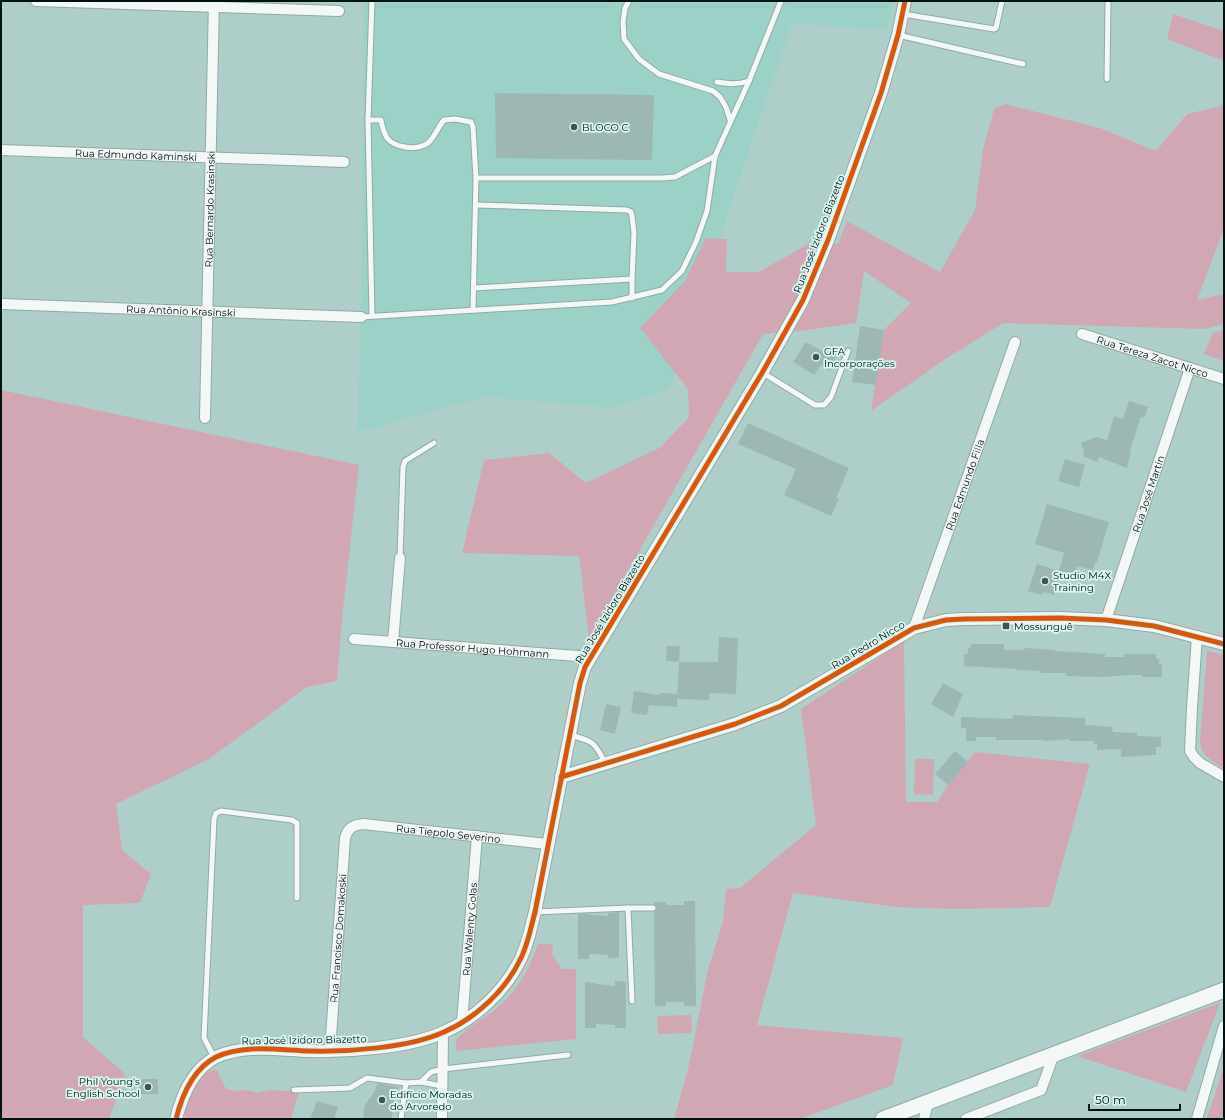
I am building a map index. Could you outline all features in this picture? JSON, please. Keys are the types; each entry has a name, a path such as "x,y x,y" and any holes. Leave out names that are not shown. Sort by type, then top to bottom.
{"main road":[{"path":"883,1119 1224,990"}],"street":[{"path":"36,1 214,4 339,11"},
{"name":"Rua José Izidoro Biazetto","path":"176,1119 185,1092 193,1077 214,1058 226,1053 240,1050 354,1050 400,1044 423,1039 443,1033 462,1022 496,995 510,978 521,958 535,912 582,675 591,657 762,373 803,300 815,272 881,93 898,35 905,1"},
{"name":"Rua Bernardo Krasinski","path":"205,418 214,4"},
{"name":"Rua Edmundo Kaminski","path":"1,150 344,162"},
{"name":"Rua Antônio Krasinski","path":"1,304 361,317"},
{"name":"Rua Tereza Zacot Nicco","path":"1082,334 1224,379"},
{"name":"Rua Edmundo Filla","path":"914,628 1015,342"},
{"name":"Rua José Martin","path":"1106,620 1190,368"},
{"path":"393,642 400,558"},
{"name":"Rua Pedro Nicco","path":"561,778 748,720 768,712 800,695 914,628 946,620 1060,618 1106,620 1154,626 1224,644"},
{"path":"1197,636 1190,751 1200,763 1224,777"},
{"name":"Rua Professor Hugo Hohmann","path":"354,638 591,657"},
{"name":"Rua Tiepolo Severino","path":"351,827 363,824 548,844"},
{"name":"Rua Francisco Domakoski","path":"330,1051 345,838 351,827"},
{"name":"Rua Walenty Golas","path":"462,1022 477,836"},
{"path":"1197,1119 1224,1026"},
{"path":"442,1119 443,1033"},
{"path":"966,1119 1041,1090 1054,1054"},
{"path":"924,1119 928,1102"}],"lane":[{"path":"372,1 368,120 372,316"},
{"path":"630,1 625,8 623,22 624,39 638,60 659,74 713,91 720,97 726,107 730,120"},
{"path":"361,317 612,302 662,290 682,272 696,242 707,211 715,156 730,120 749,81 781,1"},
{"path":"903,14 994,29 996,28 1002,1"},
{"path":"1107,79 1108,1"},
{"path":"898,35 1023,64"},
{"path":"717,82 739,84 749,81"},
{"path":"368,120 381,120 386,137 390,142 401,146 414,147 427,143 444,120 471,122 473,127 476,178 473,310"},
{"path":"476,178 674,177 715,156"},
{"path":"476,205 627,210 631,212 634,233 632,298"},
{"path":"474,288 632,278"},
{"path":"762,373 815,405 824,405 831,397 848,351"},
{"path":"400,558 403,467 405,461 434,443"},
{"path":"569,735 587,739 596,746 606,764"},
{"path":"214,1058 204,1038 214,818 216,813 221,812 292,820 297,823 297,898"},
{"path":"628,908 632,1001"},
{"path":"535,912 653,908"},
{"path":"422,1082 431,1072 443,1069 568,1055"},
{"path":"294,1090 350,1088 367,1078 406,1083 422,1082 442,1086"},
{"path":"401,1119 406,1083"}],"shaded area":[{"path":"364,1 893,1 887,29 792,24 669,389 612,408 486,397 357,432 361,317"},
{"path":"1173,14 1224,31 1224,61 1167,39"},
{"path":"1224,100 1224,228 1197,300 1224,294 1224,324 1204,329 1003,323 944,360 871,411 884,330 911,303 864,271 856,323 800,331 763,334 589,639 579,556 462,553 484,460 549,453 586,483 661,447 689,417 688,389 640,328 685,281 706,238 727,239 726,272 759,272 808,244 838,244 847,221 940,272 975,210 983,149 994,109 1005,104 1100,128 1156,151 1187,114 1221,106"},
{"path":"1224,330 1224,361 1204,354 1213,333"},
{"path":"1,390 359,465 343,610 337,681 307,687 209,759 116,804 122,850 151,874 140,903 83,905 83,1037 125,1074 109,1119 1,1119"},
{"path":"904,641 906,802 937,802 948,785 975,752 1090,764 1050,907 957,909 897,907 793,893 757,1025 903,1038 893,1085 800,1119 674,1119 689,1065 708,969 723,922 726,889 740,888 816,825 801,709"},
{"path":"1207,651 1224,655 1224,769 1212,761 1203,752 1200,743"},
{"path":"915,759 934,759 933,795 914,794"},
{"path":"538,944 553,944 552,954 562,969 576,969 576,1039 456,1051 456,1040 465,1031 497,1008 517,987 531,962"},
{"path":"1220,1003 1186,1092 1077,1056"},
{"path":"691,1015 692,1033 658,1034 657,1016"},
{"path":"1224,1068 1224,1119 1207,1118"},
{"path":"216,1069 226,1089 238,1091 247,1090 258,1093 270,1090 287,1091 298,1086 298,1095 291,1119 185,1119 186,1104 203,1074"}],"building":[{"name":"BLOCO C","path":"495,93 654,95 652,160 496,158"},
{"path":"860,326 884,330 876,385 852,382"},
{"name":"GFA Incorporações","path":"806,342 826,353 828,349 837,354 829,371 821,365 814,375 793,362"},
{"path":"1129,401 1148,407 1144,418 1141,417 1130,450 1127,468 1099,457 1097,462 1083,456 1084,451 1081,443 1096,437 1107,440 1114,416 1123,419"},
{"path":"748,423 849,468 836,498 839,499 831,516 784,495 796,469 738,444"},
{"path":"1065,459 1085,465 1079,487 1058,481"},
{"path":"1047,504 1109,522 1097,562 1095,562 1093,570 1077,566 1074,580 1060,576 1054,595 1043,592 1042,595 1028,591 1037,564 1059,571 1064,553 1035,544"},
{"path":"719,637 738,638 736,694 709,693 709,700 677,699 679,662 718,662"},
{"path":"971,644 1004,644 1004,650 1024,650 1024,648 1055,650 1105,654 1105,657 1124,657 1124,654 1156,654 1156,659 1159,659 1159,664 1162,664 1162,677 1142,677 1142,675 1101,677 1066,676 1066,673 1041,673 1041,671 964,666 964,654 968,654 968,648 971,648"},
{"path":"667,646 680,646 679,662 666,661"},
{"path":"943,683 963,694 953,717 931,704"},
{"path":"634,691 660,695 660,693 677,694 677,707 649,705 647,715 631,713"},
{"path":"606,704 621,707 615,734 600,730"},
{"path":"1013,715 1085,718 1085,725 1113,727 1112,732 1137,733 1137,736 1161,737 1161,747 1156,747 1156,755 1121,757 1121,750 1119,749 1097,750 1097,744 1094,744 1094,741 1069,741 1069,739 1045,741 996,740 996,737 976,737 976,741 966,741 966,728 961,728 961,717 1013,719"},
{"path":"955,751 968,762 948,785 935,774"},
{"path":"684,901 695,901 696,1006 684,1006 684,1002 666,1002 666,1006 655,1006 654,912 657,908 654,902 666,902 666,905 684,905"},
{"path":"619,912 619,958 608,958 608,955 589,954 589,959 578,959 578,914 608,916 608,913"},
{"path":"615,981 626,982 626,1028 615,1028 615,1025 596,1024 596,1028 585,1028 585,982 615,986"},
{"name":"Phil Young's English School","path":"139,1079 158,1079 158,1094 139,1094"},
{"name":"Edifício Moradas do Arvoredo","path":"378,1083 399,1087 393,1105 392,1116 390,1119 363,1119 366,1103 372,1096"},
{"path":"317,1101 338,1107 334,1119 310,1119"}],"cycle path":[{"path":"176,1119 185,1092 195,1076 201,1068 216,1057 238,1050 250,1049 309,1051 359,1050 413,1042 444,1032 467,1019 489,1002 515,970 526,947 535,912 580,683 585,667 762,373 803,300 828,240 881,93 898,35 905,1"},
{"path":"561,777 735,724 781,706 914,628 946,620 1060,618 1106,620 1154,626 1224,644"}],"place":[{"name":"BLOCO C","path":"574,127"},
{"name":"GFA Incorporações","path":"816,357"},
{"name":"Studio M4X Training","path":"1045,581"},
{"name":"Mossunguê","path":"1006,626"},
{"name":"Phil Young's English School","path":"148,1087"},
{"name":"Edifício Moradas do Arvoredo","path":"382,1100"}]}
